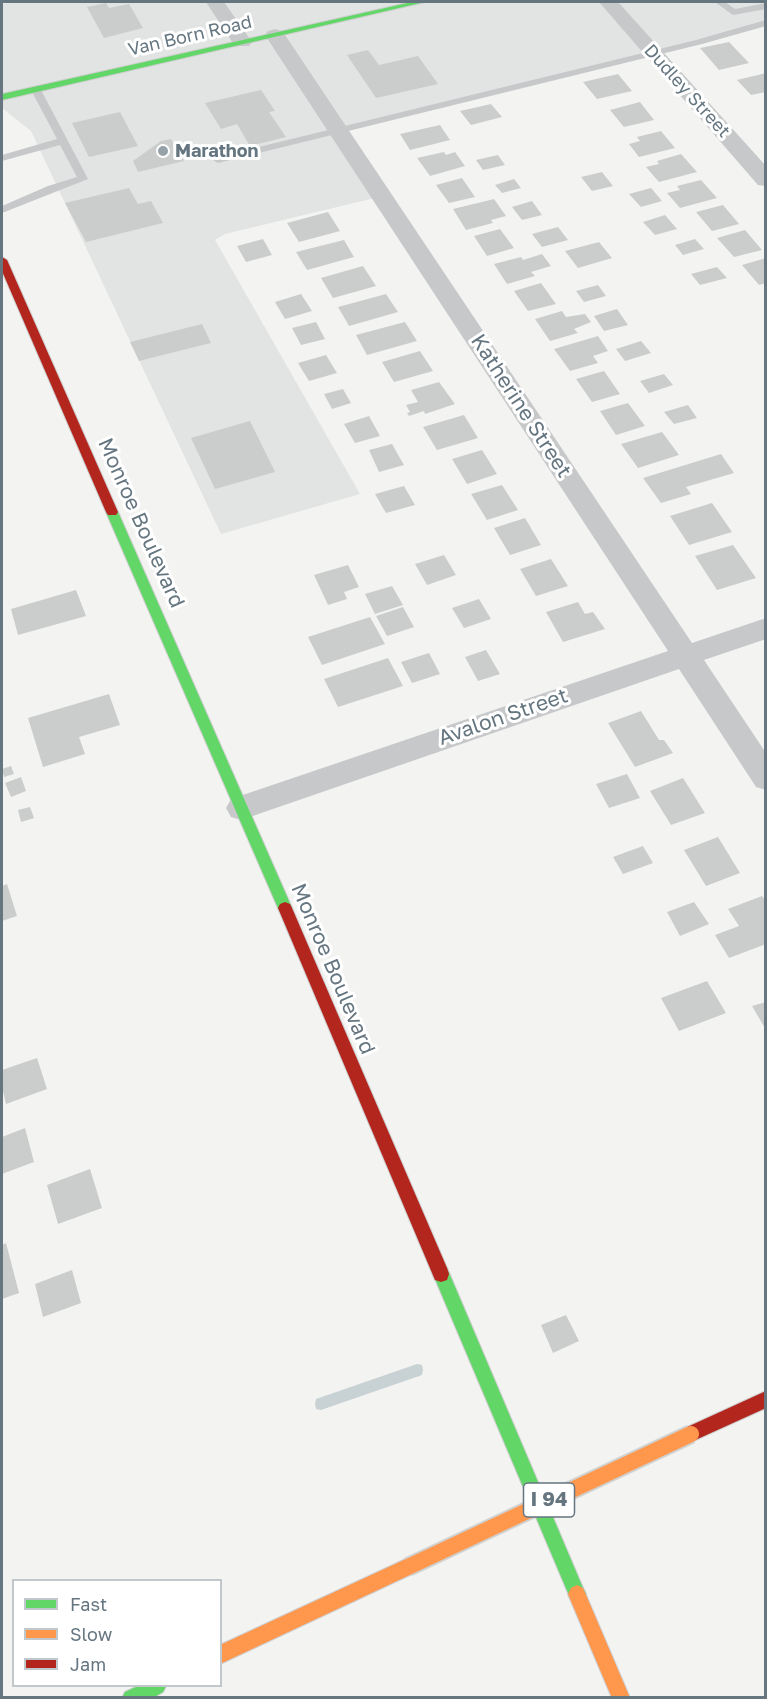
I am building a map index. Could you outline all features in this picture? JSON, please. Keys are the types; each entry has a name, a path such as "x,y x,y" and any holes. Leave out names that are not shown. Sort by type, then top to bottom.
{"main road":[{"name":"Van Born Road","path":"2,97 275,35 382,6 421,2"},
{"name":"Monroe Boulevard","path":"2,260 242,808 621,1698"},
{"name":"I 94","path":"222,1655 765,1399"},
{"path":"131,1698 155,1687"}],"street":[{"path":"215,2 242,42"},
{"name":"Dudley Street","path":"608,2 765,180"},
{"name":"Katherine Street","path":"275,35 765,778"},
{"name":"Avalon Street","path":"242,808 765,628"}],"lane":[{"path":"719,2 733,12 765,6"},
{"path":"218,160 765,23"},
{"path":"2,210 52,188 83,179 36,90"},
{"path":"2,158 63,141"}],"shaded area":[{"path":"13,2 765,2 766,23 338,129 383,196 225,234 215,240 360,494 221,534 31,131 2,108 2,4"}],"building":[{"path":"106,3 109,8 129,4 143,28 104,38 87,7"},
{"path":"729,42 749,63 719,70 700,48"},
{"path":"368,50 379,65 418,56 438,84 376,98 347,55"},
{"path":"766,73 766,92 751,95 737,80"},
{"path":"618,74 632,91 597,99 583,82"},
{"path":"261,90 275,111 269,112 286,137 250,146 237,124 221,129 205,103"},
{"path":"640,102 654,120 624,127 610,110"},
{"path":"491,104 502,117 471,125 460,111"},
{"path":"120,112 138,146 89,157 72,123"},
{"path":"440,125 450,140 410,150 400,134"},
{"path":"661,131 675,148 639,157 629,144 640,141 637,137"},
{"name":"Marathon","path":"171,139 184,161 138,172 133,161 161,141"},
{"path":"444,152 446,155 455,152 465,166 430,176 417,158"},
{"path":"681,154 697,172 659,182 646,167 659,164 657,161"},
{"path":"498,155 505,165 483,170 476,160"},
{"path":"602,172 613,186 592,191 581,177"},
{"path":"462,178 475,197 449,203 436,185"},
{"path":"514,179 521,188 502,193 495,185"},
{"path":"701,180 717,198 680,208 667,193 680,190 677,186"},
{"path":"129,188 138,204 151,201 163,223 86,242 65,203"},
{"path":"651,188 662,201 641,207 629,194"},
{"path":"494,199 506,216 491,220 493,223 466,230 453,209"},
{"path":"532,201 542,215 522,220 512,207"},
{"path":"723,205 739,224 712,231 696,212"},
{"path":"328,212 340,231 299,242 287,223"},
{"path":"665,215 677,229 655,235 643,222"},
{"path":"558,227 568,240 542,247 532,234"},
{"path":"500,229 514,248 487,256 474,236"},
{"path":"745,230 762,250 734,257 717,238"},
{"path":"263,239 272,255 246,262 237,246"},
{"path":"695,239 704,249 683,255 675,245"},
{"path":"344,240 354,257 307,270 296,252"},
{"path":"599,242 612,258 578,268 565,251"},
{"path":"542,254 551,266 531,272 535,276 507,284 494,264 521,257 523,260"},
{"path":"766,258 766,283 759,285 742,265"},
{"path":"363,266 376,286 333,298 321,278"},
{"path":"717,267 727,278 700,285 691,274"},
{"path":"541,283 556,304 528,311 514,291"},
{"path":"598,285 606,296 584,302 576,291"},
{"path":"301,294 312,311 285,319 275,302"},
{"path":"386,294 398,312 349,326 338,307"},
{"path":"617,309 628,325 604,331 594,316"},
{"path":"562,311 566,317 585,314 591,322 574,329 578,333 550,341 535,319"},
{"path":"316,322 325,339 301,345 292,328"},
{"path":"405,322 417,341 367,355 356,335"},
{"path":"202,324 211,343 139,361 130,342"},
{"path":"598,336 608,351 593,356 598,363 570,371 554,349"},
{"path":"641,341 651,353 625,361 616,349"},
{"path":"420,351 433,371 394,382 382,362"},
{"path":"326,355 337,373 309,381 298,363"},
{"path":"604,371 620,394 592,402 576,379"},
{"path":"664,374 673,385 649,393 640,381"},
{"path":"439,382 455,404 425,414 424,411 409,416 407,413 410,412 406,405 418,402 411,390"},
{"path":"343,389 351,403 332,409 324,394"},
{"path":"628,403 645,426 616,435 600,411"},
{"path":"688,405 697,418 674,424 664,412"},
{"path":"464,415 478,438 437,450 423,427"},
{"path":"369,416 380,436 355,443 344,424"},
{"path":"250,421 275,472 215,489 191,438"},
{"path":"662,432 679,455 638,468 621,444"},
{"path":"392,444 404,465 379,472 369,450"},
{"path":"482,450 497,474 467,484 452,459"},
{"path":"721,454 734,473 686,487 691,494 661,503 643,478"},
{"path":"502,485 518,510 487,520 471,494"},
{"path":"404,486 415,505 386,513 375,494"},
{"path":"712,503 732,532 689,545 670,516"},
{"path":"525,518 541,545 510,555 494,528"},
{"path":"733,545 756,578 717,590 695,556"},
{"path":"444,555 456,575 427,585 415,564"},
{"path":"551,559 568,586 536,596 520,569"},
{"path":"348,565 359,587 344,592 347,599 328,605 314,575"},
{"path":"392,586 403,605 375,614 365,594"},
{"path":"76,590 86,616 18,635 11,609"},
{"path":"479,599 491,619 464,628 452,608"},
{"path":"578,602 585,614 593,612 605,629 563,642 546,612"},
{"path":"403,607 414,627 387,636 376,616"},
{"path":"370,617 385,644 322,665 308,637"},
{"path":"486,650 500,674 478,681 465,657"},
{"path":"429,653 440,674 412,683 401,662"},
{"path":"388,658 403,686 338,707 324,679"},
{"path":"109,694 120,725 79,737 85,754 43,767 28,718"},
{"path":"641,711 659,740 664,740 673,753 635,767 608,723"},
{"path":"11,766 14,774 4,777 2,769"},
{"path":"627,774 640,798 609,808 596,784"},
{"path":"21,777 26,791 11,797 5,783"},
{"path":"683,778 705,813 671,825 650,791"},
{"path":"30,807 34,818 21,822 18,810"},
{"path":"718,837 740,873 706,886 684,850"},
{"path":"643,846 653,863 623,874 613,857"},
{"path":"7,884 17,916 2,921 2,886"},
{"path":"762,896 766,901 766,944 729,958 715,935 739,926 728,909"},
{"path":"694,902 709,924 680,936 667,912"},
{"path":"707,981 726,1013 679,1031 661,998"},
{"path":"766,1002 766,1030 752,1006"},
{"path":"37,1058 47,1089 6,1104 2,1087 2,1070"},
{"path":"25,1128 34,1162 2,1174 2,1137"},
{"path":"90,1169 102,1208 58,1224 47,1185"},
{"path":"6,1243 19,1293 2,1299 2,1245"},
{"path":"72,1270 81,1303 43,1317 35,1284"},
{"path":"566,1315 579,1341 553,1353 541,1325"}],"waterway":[{"path":"321,1404 417,1370"}],"traffic: fast":[{"path":"2,97 421,2"},
{"path":"112,512 285,908"},
{"path":"441,1274 577,1594"},
{"path":"131,1698 155,1687"}],"traffic: slow":[{"path":"408,1567 691,1434"},
{"path":"222,1654 408,1567"},
{"path":"577,1594 621,1698"}],"traffic: jam":[{"path":"2,260 112,512"},
{"path":"285,908 441,1274"},
{"path":"691,1434 766,1399"}],"place":[{"name":"Marathon","path":"163,151"}]}
